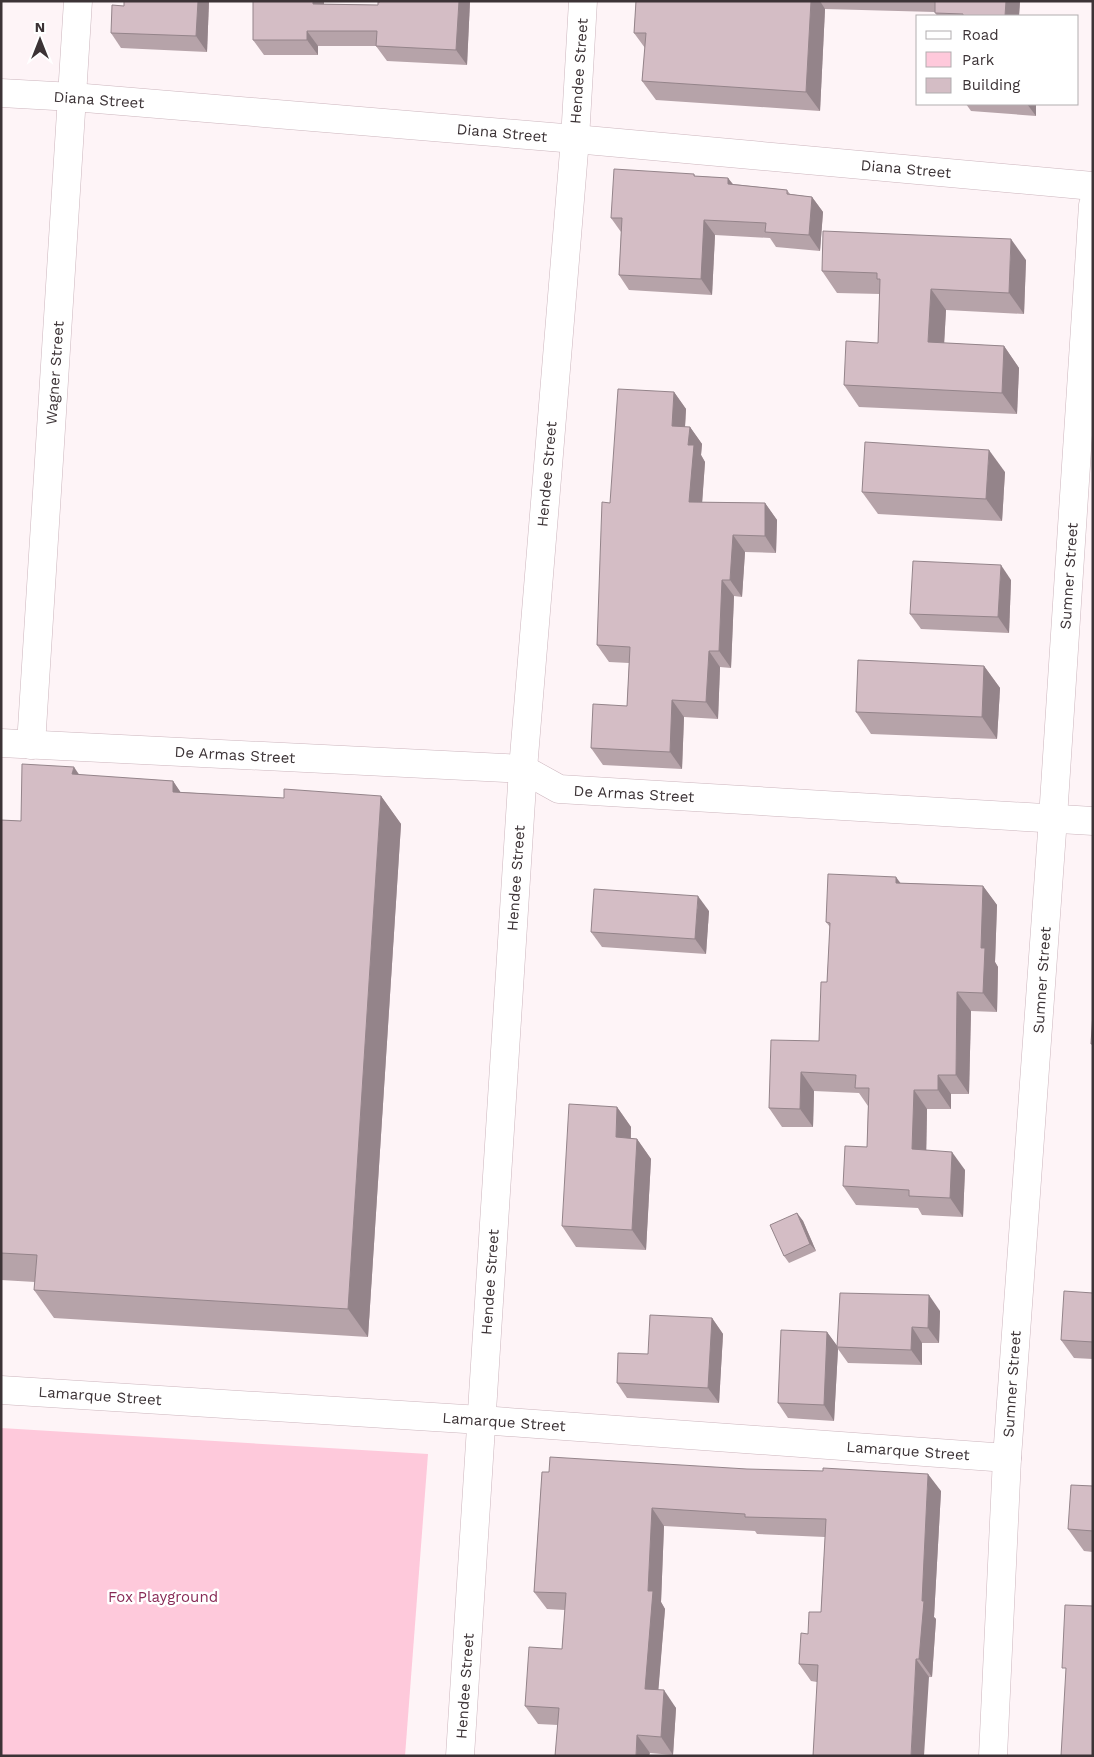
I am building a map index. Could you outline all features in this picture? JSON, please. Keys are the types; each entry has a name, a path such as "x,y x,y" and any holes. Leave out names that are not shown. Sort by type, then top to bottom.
{"street":[{"name":"Wagner Street","path":"31,745 78,1"},
{"name":"Hendee Street","path":"460,1756 522,769 575,139 583,1"},
{"name":"Diana Street","path":"1,93 73,97 575,139 1093,186"},
{"name":"Sumner Street","path":"994,1756 1006,1458 1053,818 1093,205"},
{"name":"De Armas Street","path":"1,743 522,769 559,789 1093,821"},
{"name":"Lamarque Street","path":"1,1390 481,1420 1006,1458"}],"green space":[{"name":"Fox Playground","path":"1,1428 428,1454 405,1756 1,1756"}],"building":[{"path":"124,1 198,1 196,36 111,33 112,5 124,6"},
{"path":"253,1 313,1 313,4 378,5 380,1 459,1 456,50 376,46 377,31 307,31 307,40 253,40"},
{"path":"636,1 811,1 806,92 642,81 646,33 634,33"},
{"path":"935,1 1006,1 1005,15 935,13"},
{"path":"614,169 728,178 728,184 787,190 787,194 812,197 809,235 765,232 766,223 704,220 701,279 619,275 622,218 611,218"},
{"path":"823,231 1011,239 1009,293 931,289 928,342 1004,346 1002,393 844,385 846,341 878,343 880,279 877,279 877,273 822,271"},
{"path":"618,389 674,392 672,426 690,427 688,445 694,445 689,502 765,503 765,536 733,535 730,580 722,580 719,651 709,651 706,702 672,700 670,752 591,748 593,704 627,706 630,647 597,645 602,502 610,503"},
{"path":"865,442 989,450 986,499 862,492"},
{"path":"913,561 1001,565 998,617 910,614"},
{"path":"858,660 984,666 982,717 856,712"},
{"path":"22,764 74,767 72,774 173,781 173,792 284,798 284,789 381,796 348,1309 34,1290 37,1255 1,1253 1,820 21,821"},
{"path":"828,874 896,877 896,883 983,886 981,948 985,948 983,993 957,992 956,1075 938,1075 938,1090 914,1090 912,1149 952,1152 950,1198 909,1196 909,1190 843,1186 845,1146 867,1147 869,1088 855,1088 856,1075 801,1072 800,1109 769,1108 771,1040 819,1041 821,982 827,982 830,923 826,922"},
{"path":"594,889 698,896 695,939 591,932"},
{"path":"1093,1012 1093,1044 1091,1044"},
{"path":"569,1104 617,1107 616,1137 637,1139 632,1230 562,1226"},
{"path":"797,1213 810,1244 784,1256 770,1225"},
{"path":"1064,1291 1093,1293 1093,1342 1061,1340"},
{"path":"840,1293 929,1295 928,1328 912,1327 911,1350 837,1347"},
{"path":"650,1315 712,1318 708,1388 617,1383 618,1353 648,1354"},
{"path":"781,1330 827,1332 824,1405 778,1403"},
{"path":"550,1457 747,1469 823,1471 823,1468 928,1474 922,1601 924,1601 919,1659 916,1659 911,1756 813,1756 818,1665 799,1664 801,1633 808,1634 809,1612 821,1612 826,1519 745,1517 745,1514 652,1508 648,1591 653,1591 645,1689 664,1690 661,1737 637,1735 636,1756 555,1756 559,1708 525,1706 529,1647 562,1649 566,1593 534,1592 542,1472 549,1472"},
{"path":"1071,1485 1093,1486 1093,1531 1068,1529"},
{"path":"1065,1605 1093,1606 1093,1756 1061,1756 1066,1668 1062,1668"}]}
